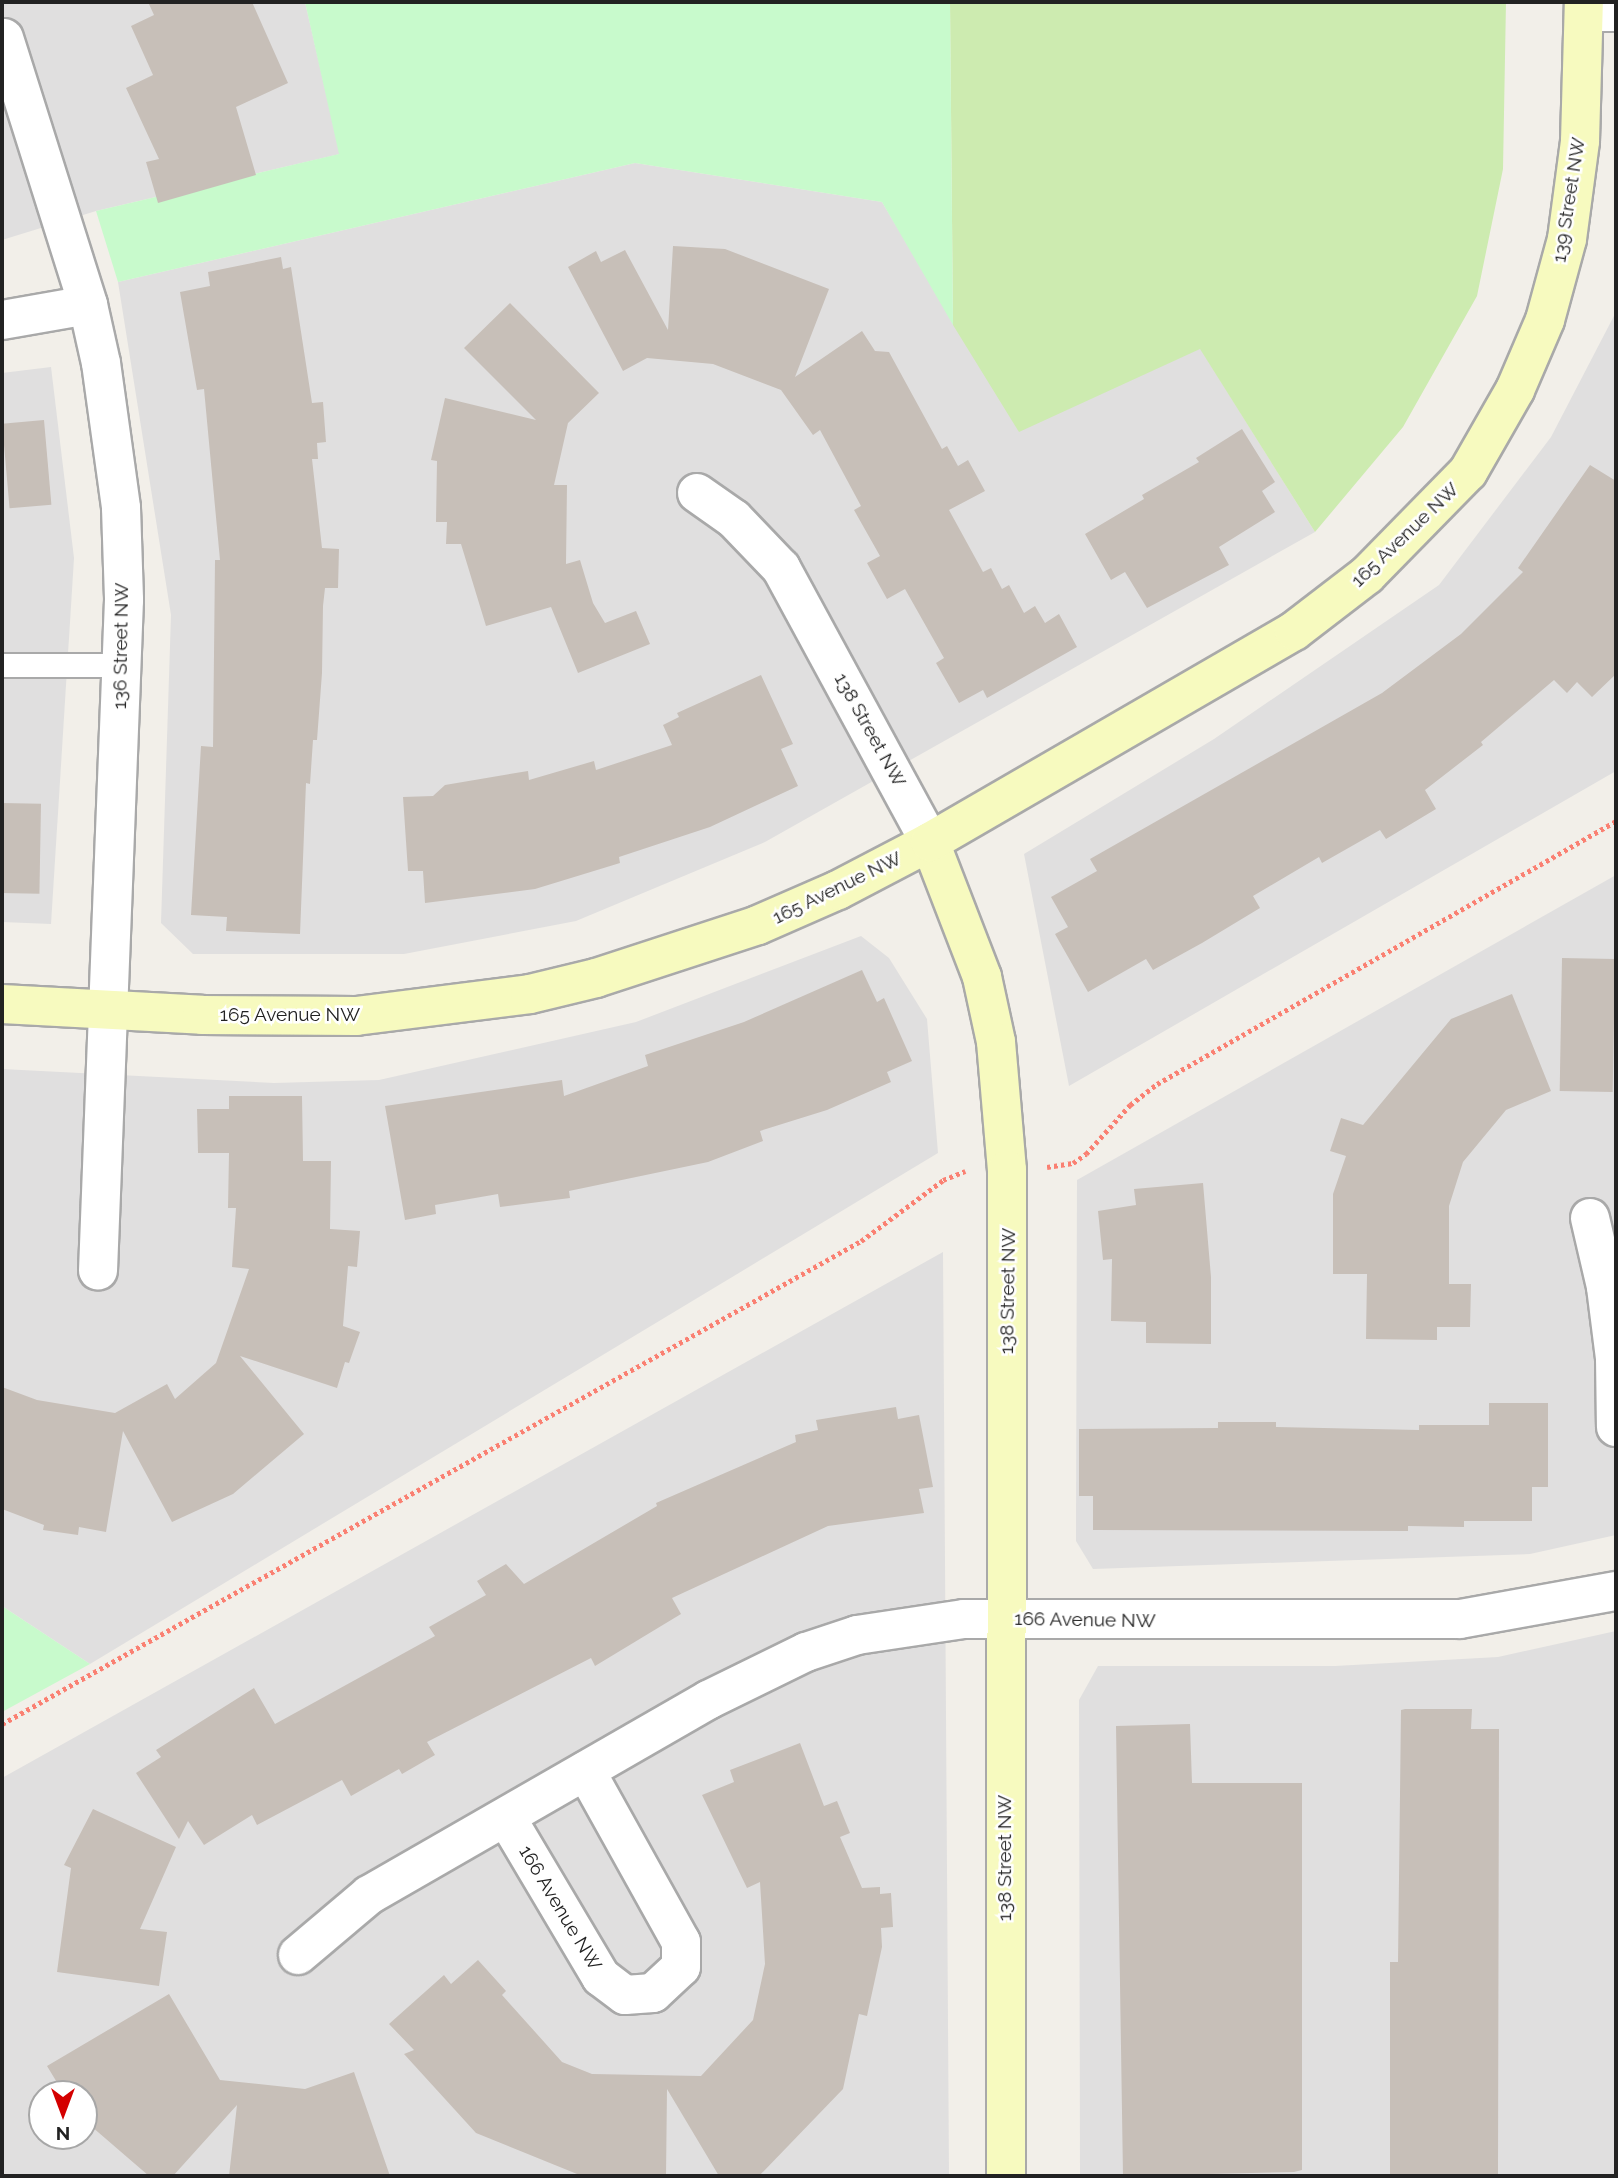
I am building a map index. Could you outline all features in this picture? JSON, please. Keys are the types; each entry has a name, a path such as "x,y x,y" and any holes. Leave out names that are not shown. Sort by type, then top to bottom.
{"street":[{"name":"139 Street NW","path":"1515,390 1545,320 1567,239 1595,8"},
{"name":"136 Street NW","path":"4,38 88,305 101,362 121,508 122,665 98,1270"},
{"path":"2,320 88,305"},
{"name":"165 Avenue NW","path":"2,1004 107,1010 356,1016 530,994 676,955 758,925 930,842 1294,631 1367,575 1468,472 1515,390"},
{"name":"138 Street NW","path":"697,493 734,519 781,568 930,842 982,977 1002,1091 1009,1200 1004,1619 1006,2176"},
{"path":"1590,1218 1606,1286 1615,1358 1616,1427"},
{"name":"166 Avenue NW","path":"298,1955 355,1904 708,1700 806,1652 915,1623 1004,1619 1421,1621 1504,1613 1616,1591"},
{"name":"166 Avenue NW","path":"506,1817 601,1977 625,1995 653,1993 681,1967 681,1942 586,1771"}],"lane":[{"path":"2,665 122,665"}],"path":[{"path":"1048,1167 1073,1163 1086,1154 1130,1105 1157,1084 1616,821"},
{"path":"2,1724 861,1241 953,1174 971,1171"}],"shaded area":[{"path":"2,2 305,2 340,154 96,211 2,240"},
{"path":"635,163 882,202 1019,431 1200,348 1315,532 765,842 576,921 404,954 193,954 161,923 171,615 118,282"},
{"path":"1616,312 1616,771 1069,1086 1024,854 1214,739 1439,585 1551,437"},
{"path":"51,367 74,558 51,924 2,922 2,373"},
{"path":"1616,875 1616,1535 1530,1554 1093,1569 1076,1541 1077,1180"},
{"path":"861,936 889,958 927,1019 938,1153 90,1664 2,1606 2,1069 274,1083 379,1080 636,1022"},
{"path":"943,1252 949,2176 2,2176 2,1778"},
{"path":"1616,1631 1616,2176 1080,2176 1079,1700 1098,1666 1335,1666 1498,1657"}],"green space":[{"path":"305,2 950,2 953,325 882,202 635,163 118,282 96,211 339,154"},
{"path":"950,2 1506,2 1503,169 1477,296 1403,427 1315,532 1200,349 1019,432 953,325"},
{"path":"2,1606 90,1664 2,1712"}],"building":[{"path":"148,2 252,2 288,83 236,107 256,175 158,203 146,162 159,159 126,88 153,75 131,26 154,15"},
{"path":"673,246 725,249 829,289 795,377 862,331 875,351 889,352 942,449 947,446 958,466 968,460 985,491 949,510 983,572 991,568 1002,589 1009,585 1024,613 1035,606 1045,623 1059,614 1077,647 987,698 983,690 959,703 936,663 944,658 905,589 887,599 867,563 880,556 854,510 861,506 820,430 813,435 781,390 713,364 647,358 623,371 568,267 596,251 601,262 625,250 668,330"},
{"path":"281,257 283,269 291,267 312,403 323,402 326,442 317,443 318,459 312,459 322,548 339,549 338,588 325,588 323,606 317,740 313,740 310,784 306,783 300,934 226,931 227,917 191,915 201,746 213,747 215,560 220,560 204,389 197,390 180,292 210,286 208,272"},
{"path":"510,303 599,393 568,423 554,485 567,485 566,564 580,560 593,603 605,623 636,611 650,644 578,673 551,607 486,626 461,544 446,544 447,522 436,522 437,461 431,460 445,398 536,420 464,348"},
{"path":"44,420 51,505 10,508 2,424"},
{"path":"1242,429 1275,482 1262,491 1275,512 1219,547 1229,565 1147,608 1125,572 1111,580 1085,534 1144,499 1142,495 1199,462 1196,458"},
{"path":"1590,465 1616,481 1616,674 1592,697 1577,682 1567,693 1554,680 1481,742 1483,745 1425,790 1436,809 1386,839 1380,830 1322,863 1319,857 1253,896 1260,908 1202,943 1153,970 1146,959 1088,992 1055,934 1068,927 1051,897 1097,871 1090,859 1382,693 1461,634 1523,572 1518,568"},
{"path":"761,675 793,744 781,749 798,786 710,827 619,857 620,863 535,889 425,903 423,871 408,871 403,797 433,796 445,785 528,771 529,780 594,761 596,770 672,745 663,725 679,717 677,713"},
{"path":"2,803 41,804 39,894 2,893"},
{"path":"1562,958 1615,959 1613,1092 1560,1091"},
{"path":"862,970 877,1002 884,998 912,1061 887,1072 891,1082 827,1110 760,1131 763,1141 708,1162 569,1191 570,1198 500,1207 498,1194 435,1205 436,1214 405,1220 385,1106 562,1080 564,1096 648,1066 645,1055 744,1022"},
{"path":"1512,994 1551,1091 1506,1110 1463,1162 1449,1206 1449,1284 1471,1284 1470,1327 1437,1327 1437,1340 1366,1339 1367,1274 1333,1274 1333,1194 1346,1156 1330,1151 1341,1118 1363,1125 1451,1019"},
{"path":"229,1096 302,1096 303,1161 331,1161 330,1229 360,1231 357,1267 348,1266 343,1326 360,1332 349,1363 345,1362 337,1388 240,1356 304,1434 233,1494 172,1522 123,1431 106,1532 79,1527 78,1535 43,1530 44,1525 2,1509 2,1387 37,1400 115,1413 167,1384 175,1399 216,1363 249,1269 232,1267 236,1208 228,1208 229,1153 198,1153 197,1109 229,1109"},
{"path":"1203,1183 1211,1277 1211,1344 1146,1343 1146,1322 1111,1321 1112,1259 1103,1260 1098,1211 1136,1205 1134,1189"},
{"path":"1489,1403 1548,1403 1548,1487 1532,1487 1532,1521 1464,1521 1464,1527 1408,1526 1408,1531 1093,1530 1093,1496 1079,1496 1079,1429 1218,1428 1218,1422 1276,1422 1276,1427 1419,1430 1419,1425 1489,1425"},
{"path":"896,1407 898,1419 919,1415 933,1487 919,1489 924,1513 828,1526 672,1598 681,1614 595,1666 591,1658 427,1742 435,1755 402,1774 399,1769 351,1796 342,1780 257,1825 252,1815 204,1845 188,1821 179,1839 136,1773 161,1757 156,1750 254,1688 275,1724 435,1636 429,1627 486,1595 477,1581 506,1564 524,1584 657,1506 656,1503 796,1442 795,1435 818,1430 816,1420"},
{"path":"1472,1709 1471,1729 1499,1729 1498,2176 1390,2176 1390,1962 1398,1962 1401,1710"},
{"path":"1190,1724 1192,1783 1302,1783 1302,2170 1294,2172 1123,2176 1116,1726"},
{"path":"800,1743 824,1806 837,1801 850,1833 840,1837 862,1888 880,1887 880,1894 891,1893 893,1927 881,1928 882,1947 867,2016 859,2014 843,2089 759,2176 719,2176 667,2089 666,2176 582,2176 476,2133 404,2054 414,2050 389,2024 444,1975 451,1984 478,1960 506,1991 502,1995 562,2062 592,2074 701,2076 753,2020 765,1964 760,1882 747,1888 702,1795 734,1782 730,1770"},
{"path":"93,1809 176,1847 140,1929 167,1932 159,1986 57,1972 71,1868 64,1865"},
{"path":"169,1994 220,2080 305,2089 354,2072 390,2176 229,2176 237,2105 173,2176 149,2176 98,2132 98,2080 56,2080 47,2066"}]}
